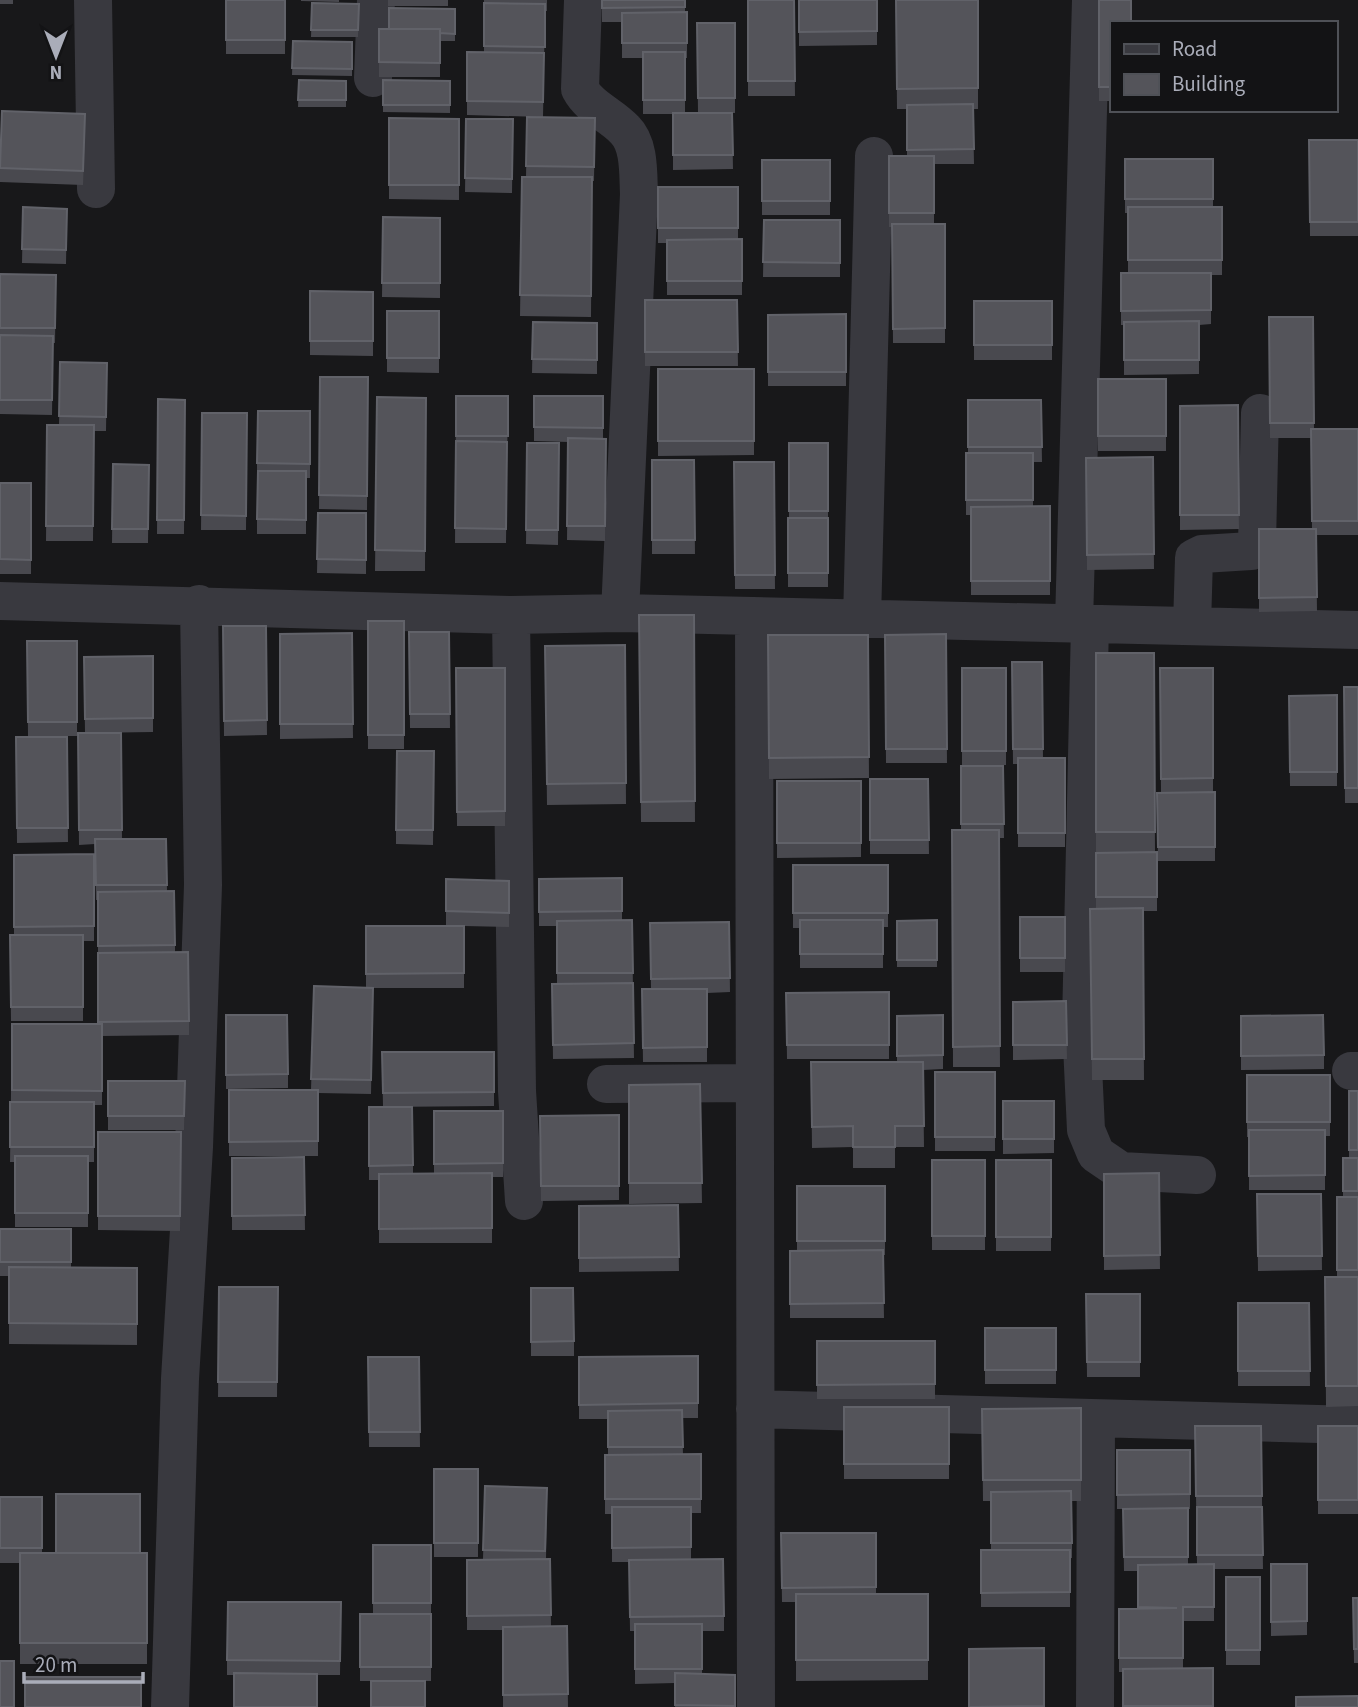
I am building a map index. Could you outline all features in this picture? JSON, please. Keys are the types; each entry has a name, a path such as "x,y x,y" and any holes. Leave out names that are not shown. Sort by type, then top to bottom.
{"street":[{"path":"93,0 96,188"},
{"path":"373,78 376,0"},
{"path":"583,0 580,89 586,100 627,131 637,155 639,194 620,613"},
{"path":"1091,0 1082,624 1081,1024 1087,1130 1096,1154 1121,1171 1197,1175"},
{"path":"862,621 874,156"},
{"path":"1192,626 1194,558 1202,554 1245,552 1256,543 1260,413"},
{"path":"0,601 200,604 511,615 620,613 862,621 1358,630"},
{"path":"170,1707 180,1379 194,1147 203,884 200,604"},
{"path":"511,615 517,1091 524,1201"},
{"path":"754,618 755,1707"},
{"path":"606,1084 754,1083"},
{"path":"755,1409 1358,1425"},
{"path":"1095,1707 1096,1420"}],"building":[{"path":"226,0 285,0 285,40 226,40"},
{"path":"602,0 685,0 685,7 602,8"},
{"path":"748,0 794,0 795,81 748,81"},
{"path":"799,0 877,0 877,31 799,32"},
{"path":"896,0 978,0 978,88 897,89"},
{"path":"1099,0 1131,0 1131,21 1110,21 1110,87 1099,87"},
{"path":"312,3 359,4 358,30 311,30"},
{"path":"484,3 545,4 545,47 484,46"},
{"path":"389,8 455,9 455,34 440,33 440,29 389,29"},
{"path":"687,12 687,43 622,43 622,13"},
{"path":"697,23 735,23 735,98 698,98"},
{"path":"379,29 440,29 440,63 379,62"},
{"path":"293,41 352,42 352,69 292,68"},
{"path":"467,52 544,53 543,102 467,101"},
{"path":"643,52 685,52 685,100 643,100"},
{"path":"299,80 346,81 346,100 298,100"},
{"path":"383,80 450,81 450,105 383,105"},
{"path":"973,104 974,149 907,150 907,105"},
{"path":"2,111 85,114 83,171 0,168"},
{"path":"673,113 732,113 733,155 673,155"},
{"path":"527,117 595,118 594,167 526,166"},
{"path":"389,118 459,119 459,185 389,185"},
{"path":"466,119 513,119 512,179 465,178"},
{"path":"1309,140 1358,140 1358,222 1310,222"},
{"path":"889,156 934,156 934,213 889,213"},
{"path":"1125,159 1213,159 1213,199 1125,199"},
{"path":"762,160 830,160 830,201 762,201"},
{"path":"522,177 592,177 591,296 520,295"},
{"path":"658,187 738,187 738,228 658,228"},
{"path":"23,207 67,209 66,250 22,249"},
{"path":"1128,207 1222,207 1222,260 1128,260"},
{"path":"383,217 440,218 440,283 382,283"},
{"path":"764,220 840,220 840,263 763,262"},
{"path":"892,224 945,224 945,328 893,329"},
{"path":"742,239 742,281 667,281 667,240"},
{"path":"1121,273 1211,273 1211,310 1121,311"},
{"path":"0,274 56,275 55,328 0,328"},
{"path":"310,291 373,292 373,341 310,341"},
{"path":"645,300 737,300 738,352 645,352"},
{"path":"974,301 1052,301 1052,345 974,345"},
{"path":"387,311 439,311 439,358 387,358"},
{"path":"846,314 846,372 768,372 768,315"},
{"path":"1269,317 1313,317 1314,423 1270,423"},
{"path":"1199,321 1199,360 1124,360 1124,322"},
{"path":"533,322 597,323 597,360 532,359"},
{"path":"0,335 53,336 52,400 0,400"},
{"path":"60,362 107,363 106,417 59,416"},
{"path":"658,369 754,369 754,441 658,441"},
{"path":"320,377 368,377 367,496 319,495"},
{"path":"1098,379 1166,379 1166,436 1098,436"},
{"path":"456,396 508,396 508,436 456,436"},
{"path":"534,396 603,396 603,428 534,427"},
{"path":"377,397 426,398 425,551 375,550"},
{"path":"158,399 185,400 184,520 157,520"},
{"path":"968,400 1041,400 1042,447 968,447"},
{"path":"1238,405 1239,515 1180,515 1180,406"},
{"path":"258,411 310,411 310,464 257,463"},
{"path":"202,413 247,413 246,516 201,515"},
{"path":"47,425 94,425 93,526 46,526"},
{"path":"1311,429 1358,429 1358,521 1312,521"},
{"path":"568,438 606,439 605,526 567,526"},
{"path":"456,441 507,442 506,529 455,528"},
{"path":"527,443 559,443 558,530 526,530"},
{"path":"789,443 828,443 828,511 789,511"},
{"path":"966,453 1033,453 1033,500 966,500"},
{"path":"1153,457 1154,554 1087,555 1086,458"},
{"path":"652,460 694,460 695,540 652,540"},
{"path":"734,462 774,462 775,575 735,575"},
{"path":"113,464 149,465 148,529 112,529"},
{"path":"258,471 306,471 306,520 257,519"},
{"path":"0,483 31,483 31,560 0,559"},
{"path":"1050,506 1050,581 971,581 971,507"},
{"path":"318,513 366,513 366,560 317,559"},
{"path":"788,518 828,518 828,573 788,573"},
{"path":"1259,529 1316,529 1317,597 1259,598"},
{"path":"639,615 694,615 695,801 641,802"},
{"path":"368,621 404,621 404,735 368,735"},
{"path":"223,626 266,626 267,720 224,721"},
{"path":"409,632 449,632 450,714 410,714"},
{"path":"352,633 353,724 280,724 280,634"},
{"path":"946,634 947,749 886,749 885,635"},
{"path":"768,635 868,635 869,757 769,758"},
{"path":"27,641 77,641 77,722 28,722"},
{"path":"625,645 626,783 547,784 545,646"},
{"path":"1096,653 1154,653 1155,832 1096,832"},
{"path":"153,656 153,718 85,719 84,657"},
{"path":"1012,662 1042,662 1043,749 1013,749"},
{"path":"456,668 505,668 505,811 457,812"},
{"path":"962,668 1006,668 1006,751 962,751"},
{"path":"1160,668 1213,668 1213,778 1161,779"},
{"path":"1344,687 1358,687 1358,788 1345,788"},
{"path":"1337,695 1337,772 1290,772 1289,696"},
{"path":"78,733 121,733 122,830 79,830"},
{"path":"16,737 67,737 68,828 17,828"},
{"path":"397,751 434,751 433,830 396,830"},
{"path":"1018,758 1065,758 1065,833 1018,833"},
{"path":"961,766 1003,766 1004,824 961,824"},
{"path":"870,779 928,779 929,840 870,840"},
{"path":"777,781 861,781 861,843 777,843"},
{"path":"1215,792 1215,847 1158,847 1157,793"},
{"path":"952,830 999,830 1000,1046 953,1047"},
{"path":"95,839 166,839 167,885 96,885"},
{"path":"1157,852 1157,897 1096,897 1096,853"},
{"path":"94,854 94,926 14,927 14,855"},
{"path":"793,865 888,865 888,913 793,913"},
{"path":"622,878 622,911 539,912 539,879"},
{"path":"446,879 509,881 509,913 446,911"},
{"path":"174,891 175,945 98,946 98,892"},
{"path":"1143,908 1144,1059 1092,1059 1090,909"},
{"path":"1020,917 1065,917 1065,958 1020,958"},
{"path":"632,920 633,973 557,973 557,921"},
{"path":"800,920 883,920 883,954 800,954"},
{"path":"937,920 937,960 897,960 897,921"},
{"path":"729,922 730,978 651,979 650,923"},
{"path":"366,926 464,926 464,973 366,974"},
{"path":"10,935 83,935 83,1007 11,1007"},
{"path":"188,952 189,1021 98,1022 98,953"},
{"path":"633,983 634,1043 553,1045 552,984"},
{"path":"314,986 373,988 371,1080 311,1079"},
{"path":"642,989 707,989 707,1047 643,1048"},
{"path":"889,992 889,1045 787,1045 786,993"},
{"path":"1066,1001 1067,1045 1013,1045 1013,1002"},
{"path":"226,1015 287,1015 288,1074 226,1075"},
{"path":"943,1015 943,1055 897,1056 897,1016"},
{"path":"1323,1015 1324,1055 1241,1056 1241,1016"},
{"path":"12,1024 102,1024 102,1091 12,1090"},
{"path":"382,1052 494,1052 494,1092 383,1093"},
{"path":"811,1062 923,1062 924,1126 895,1126 895,1147 853,1147 853,1126 812,1127"},
{"path":"935,1072 995,1072 995,1137 935,1137"},
{"path":"1247,1075 1330,1075 1330,1122 1247,1122"},
{"path":"108,1081 185,1081 184,1116 108,1116"},
{"path":"700,1084 702,1183 629,1183 629,1085"},
{"path":"229,1090 318,1090 318,1141 229,1142"},
{"path":"1349,1091 1358,1091 1358,1150 1349,1150"},
{"path":"1003,1101 1054,1101 1054,1139 1003,1139"},
{"path":"10,1102 94,1102 94,1147 10,1147"},
{"path":"369,1107 412,1107 413,1165 369,1166"},
{"path":"434,1111 503,1111 503,1163 434,1164"},
{"path":"619,1115 619,1186 541,1186 540,1116"},
{"path":"1249,1130 1325,1130 1325,1175 1249,1176"},
{"path":"98,1132 181,1132 180,1216 98,1216"},
{"path":"15,1156 88,1156 88,1213 15,1213"},
{"path":"304,1157 305,1215 232,1216 232,1158"},
{"path":"1343,1158 1358,1158 1358,1191 1343,1191"},
{"path":"932,1160 985,1160 985,1236 932,1236"},
{"path":"996,1160 1051,1160 1051,1237 996,1237"},
{"path":"492,1173 492,1228 379,1229 379,1174"},
{"path":"1159,1173 1160,1255 1104,1256 1104,1174"},
{"path":"797,1186 885,1186 885,1241 797,1241"},
{"path":"1257,1194 1321,1194 1322,1256 1258,1256"},
{"path":"1337,1197 1358,1197 1358,1270 1337,1270"},
{"path":"678,1205 679,1257 579,1258 579,1206"},
{"path":"0,1229 71,1229 71,1262 0,1262"},
{"path":"883,1250 884,1303 790,1304 790,1251"},
{"path":"9,1267 137,1268 137,1324 9,1323"},
{"path":"1325,1277 1358,1277 1358,1386 1326,1386"},
{"path":"219,1287 278,1287 277,1382 218,1382"},
{"path":"531,1288 573,1288 574,1341 531,1342"},
{"path":"1086,1294 1140,1294 1140,1362 1087,1362"},
{"path":"1238,1303 1309,1303 1310,1371 1238,1371"},
{"path":"985,1328 1056,1328 1056,1370 985,1370"},
{"path":"817,1341 935,1341 935,1384 817,1385"},
{"path":"698,1356 698,1403 579,1405 579,1357"},
{"path":"368,1357 419,1357 420,1432 369,1432"},
{"path":"844,1407 949,1407 949,1464 844,1464"},
{"path":"1081,1408 1081,1480 983,1480 982,1409"},
{"path":"682,1410 683,1447 608,1447 608,1411"},
{"path":"1195,1426 1261,1426 1262,1496 1196,1496"},
{"path":"1318,1426 1358,1426 1358,1500 1318,1500"},
{"path":"1117,1450 1190,1450 1190,1494 1117,1495"},
{"path":"701,1454 701,1499 605,1499 605,1455"},
{"path":"434,1469 478,1469 478,1543 434,1543"},
{"path":"485,1486 547,1488 545,1551 483,1550"},
{"path":"1071,1491 1072,1543 991,1543 991,1492"},
{"path":"56,1494 140,1494 140,1553 56,1553"},
{"path":"0,1497 42,1497 42,1548 0,1548"},
{"path":"612,1507 691,1507 691,1547 612,1548"},
{"path":"1197,1507 1262,1507 1263,1555 1197,1555"},
{"path":"1188,1508 1188,1557 1124,1557 1123,1509"},
{"path":"781,1533 876,1533 876,1587 782,1588"},
{"path":"373,1545 431,1545 431,1603 373,1603"},
{"path":"981,1550 1070,1550 1070,1592 981,1593"},
{"path":"20,1553 147,1553 147,1643 20,1643"},
{"path":"550,1559 551,1615 467,1616 467,1560"},
{"path":"723,1559 724,1616 630,1617 629,1560"},
{"path":"1214,1564 1214,1607 1183,1607 1183,1658 1119,1658 1119,1609 1177,1608 1138,1607 1138,1565"},
{"path":"1271,1564 1307,1564 1307,1621 1271,1622"},
{"path":"1226,1577 1260,1577 1260,1650 1226,1650"},
{"path":"796,1594 928,1594 928,1660 796,1660"},
{"path":"1353,1598 1358,1598 1358,1649 1354,1649"},
{"path":"228,1602 341,1602 340,1661 227,1660"},
{"path":"360,1614 431,1614 431,1667 360,1667"},
{"path":"635,1624 702,1624 702,1669 635,1669"},
{"path":"567,1626 568,1694 503,1695 503,1627"},
{"path":"1044,1648 1044,1706 969,1707 969,1649"},
{"path":"0,1661 14,1661 14,1707 0,1707"},
{"path":"1213,1668 1213,1706 1123,1706 1123,1669"},
{"path":"234,1673 317,1674 317,1707 234,1707"},
{"path":"675,1673 735,1675 735,1706 675,1705"},
{"path":"25,1677 141,1677 141,1707 25,1707"},
{"path":"371,1681 425,1681 425,1707 371,1707"},
{"path":"1358,1696 1358,1707 1296,1707 1296,1697"}]}
